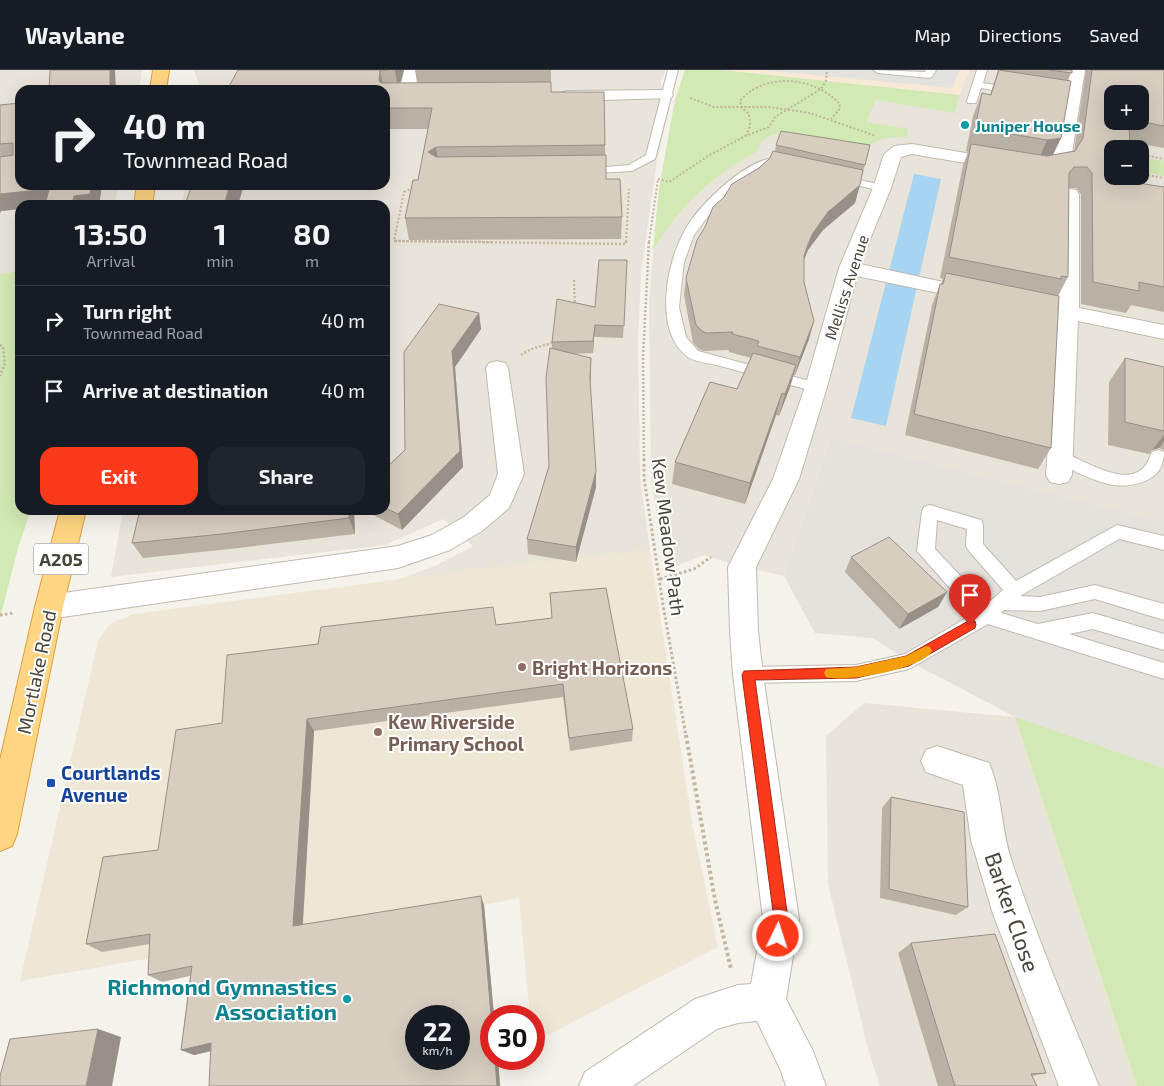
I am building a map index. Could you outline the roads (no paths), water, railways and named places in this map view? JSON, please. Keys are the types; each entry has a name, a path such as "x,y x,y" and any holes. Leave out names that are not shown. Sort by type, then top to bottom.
{"highway":[{"path":"159,85 161,70"},
{"name":"Mortlake Road","path":"0,834 49,607 72,515"}],"street":[{"path":"412,70 400,97 427,97"},
{"name":"Melliss Avenue","path":"753,1002 781,919 748,675 744,631 742,567 786,478 816,387 849,268 882,188 893,154 900,150 912,149 1037,170 1059,166 1068,99 1077,70"},
{"path":"556,96 665,96"},
{"path":"1060,466 1068,313 1070,194"},
{"path":"849,268 1164,332"},
{"path":"49,607 398,557 441,543 473,524 500,501 511,474 497,368"},
{"name":"Barker Close","path":"937,761 978,774 988,840 1011,914 1079,1086"},
{"path":"599,1086 708,1012 753,1002 799,1065 806,1086"}],"lane":[{"path":"570,172 627,169 651,157 673,70"},
{"path":"878,70 929,75 931,70"},
{"path":"972,101 982,70"},
{"path":"978,85 1026,93"},
{"path":"795,168 768,162 755,168 737,181 707,209 688,235 678,262 672,307 679,338 693,354 816,387"},
{"path":"822,175 882,188"},
{"path":"1060,466 1124,481 1138,478 1151,471 1158,456"},
{"path":"1164,612 1095,592 1040,604 1008,597 975,546 975,525 930,511 926,551 986,616 1164,671"},
{"path":"748,675 856,672 909,661 986,616 1008,597 1117,532 1164,543"},
{"path":"1035,632 1093,621 1164,642"}],"water":[{"path":"914,174 941,179 886,426 851,418"}],"place":[{"name":"Juniper House","path":"965,125"},
{"name":"Bright Horizons","path":"522,667"},
{"name":"Kew Riverside Primary School","path":"378,732"},
{"name":"Courtlands Avenue","path":"51,783"},
{"name":"Richmond Gymnastics Association","path":"347,999"}]}
